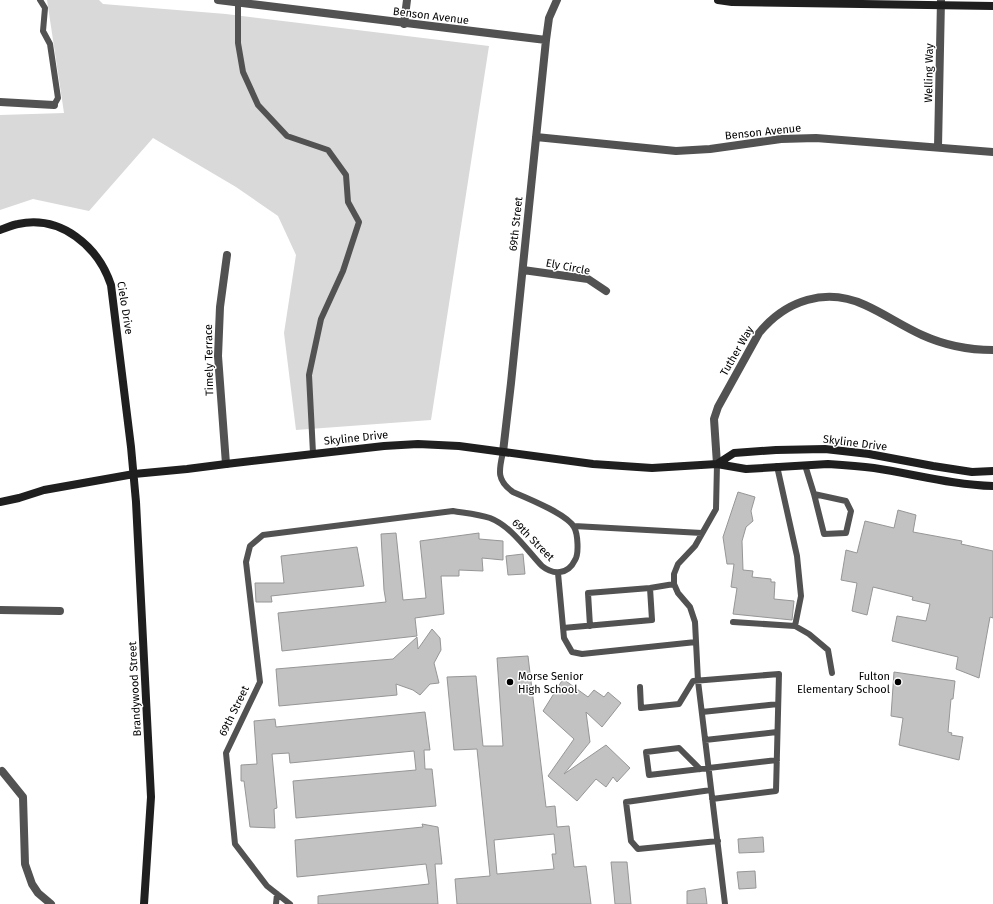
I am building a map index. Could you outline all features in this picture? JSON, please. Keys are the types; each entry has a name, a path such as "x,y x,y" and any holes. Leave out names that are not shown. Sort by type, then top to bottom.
{"main road":[{"path":"718,0 732,2 794,1 941,3 993,6"},
{"name":"Cielo Drive","path":"0,230 17,224 28,223 48,225 58,228 68,232 85,243 104,266 111,285 134,474"},
{"name":"Skyline Drive","path":"0,502 44,490 134,474 314,453 418,444 459,446 593,464 652,468 717,464 746,469 828,464 874,468 939,481 978,486 993,486"},
{"name":"Skyline Drive","path":"717,464 734,453 825,449 868,454 972,472 993,471"},
{"name":"Brandywood Street","path":"134,474 151,797 144,904"}],"street":[{"name":"Benson Avenue","path":"218,0 238,1 404,24 546,40"},
{"path":"404,24 407,0"},
{"name":"69th Street","path":"503,452 546,40 549,18 556,0"},
{"name":"Welling Way","path":"938,147 941,3"},
{"path":"0,102 54,105"},
{"name":"Benson Avenue","path":"536,137 676,151 710,149 781,139 816,138 993,152"},
{"name":"Timely Terrace","path":"226,464 218,356 220,307 227,255"},
{"name":"Ely Circle","path":"523,270 588,279 606,291"},
{"name":"Tuther Way","path":"717,464 714,419 718,407 759,332 780,312 801,301 821,296 837,296 847,298 866,305 910,329 936,340 968,348 993,350"},
{"path":"0,610 60,611"},
{"path":"2,771 23,797 25,864 32,884 38,893 51,904"}],"lane":[{"path":"40,0 45,8 43,31 50,44 58,98 54,105"},
{"path":"238,1 238,43 243,72 258,105 287,136 328,150 346,175 348,202 359,222 343,271 321,319 309,375 314,453"},
{"name":"69th Street","path":"277,894 267,886 235,844 226,753 260,682 246,562 250,546 263,535 453,511 490,518 508,529 548,571 558,573 569,568 576,560 578,540 574,526 559,514 507,488 500,476 499,470 503,452"},
{"path":"717,464 716,509 695,546 678,564 674,574 674,584 678,593 694,614 698,681 725,904"},
{"path":"805,465 824,534 846,533 851,511 846,501 814,494"},
{"path":"777,466 797,556 801,596 795,626"},
{"path":"574,526 702,533"},
{"path":"558,573 564,638 572,652 582,654 696,642"},
{"path":"590,626 588,594 650,588 674,584"},
{"path":"563,628 652,620 650,588"},
{"path":"733,622 795,626 809,634 828,650 832,673"},
{"path":"640,687 641,708 678,704 692,681 779,674 776,791 712,799"},
{"path":"702,712 778,704"},
{"path":"705,740 777,732"},
{"path":"700,768 679,748 646,752 649,775 777,760"},
{"path":"712,790 626,802 627,816 631,841 638,849 718,841"},
{"path":"276,904 277,894"},
{"path":"277,894 290,904"}],"shaded area":[{"path":"47,0 99,0 103,4 226,14 489,46 431,420 296,430 284,333 296,255 278,216 236,187 153,138 89,211 33,199 0,210 0,115 64,113"}],"building":[{"path":"738,492 755,497 751,511 753,521 746,527 742,541 743,570 753,571 752,577 771,579 771,582 775,582 774,599 794,601 792,620 733,614 737,588 731,587 734,564 727,564 723,537"},
{"path":"898,510 916,515 913,532 962,541 961,544 993,551 993,618 990,617 979,678 956,669 958,657 892,641 897,616 926,621 930,604 912,600 913,597 873,587 867,615 852,611 857,583 841,580 846,550 857,553 865,521 894,528"},
{"path":"396,533 403,600 426,598 420,541 479,533 479,539 503,541 503,560 482,558 483,571 459,570 459,576 441,576 444,614 415,618 417,636 282,651 278,613 386,602 381,534"},
{"path":"357,547 364,586 271,596 272,602 256,602 255,583 284,583 281,556"},
{"path":"523,554 525,574 508,575 506,556"},
{"path":"432,629 440,638 441,650 434,663 439,683 430,684 420,695 413,690 396,684 397,695 279,706 276,669 393,659 417,637 418,649"},
{"path":"528,656 546,807 555,806 557,827 569,826 574,867 586,866 591,904 457,904 455,879 490,876 477,749 454,750 447,677 476,676 483,746 503,746 497,658","holes":["554,834 556,854 552,854 554,869 497,874 494,840"]},
{"path":"894,672 955,681 953,699 951,699 948,732 952,733 951,735 963,737 959,760 899,745 903,718 891,716"},
{"path":"563,679 588,697 594,690 604,697 608,692 621,703 602,727 586,712 590,742 564,774 606,745 630,768 617,782 613,777 606,787 596,779 577,801 548,776 574,739 543,711"},
{"path":"425,712 430,750 424,750 425,769 432,769 436,806 296,818 293,781 416,770 414,751 290,763 289,753 272,754 277,808 274,809 275,828 250,827 244,781 241,781 241,765 257,764 254,721 275,719 276,727"},
{"path":"422,824 438,827 442,864 435,864 438,904 318,904 318,896 429,884 426,864 297,877 295,840 423,827"},
{"path":"763,837 764,852 739,853 738,839"},
{"path":"611,862 627,862 631,904 615,904"},
{"path":"755,871 756,888 739,889 737,872"},
{"path":"705,888 707,904 687,904 687,891"}],"place":[{"name":"Morse Senior High School","path":"510,682"},
{"name":"Fulton Elementary School","path":"898,682"}]}
